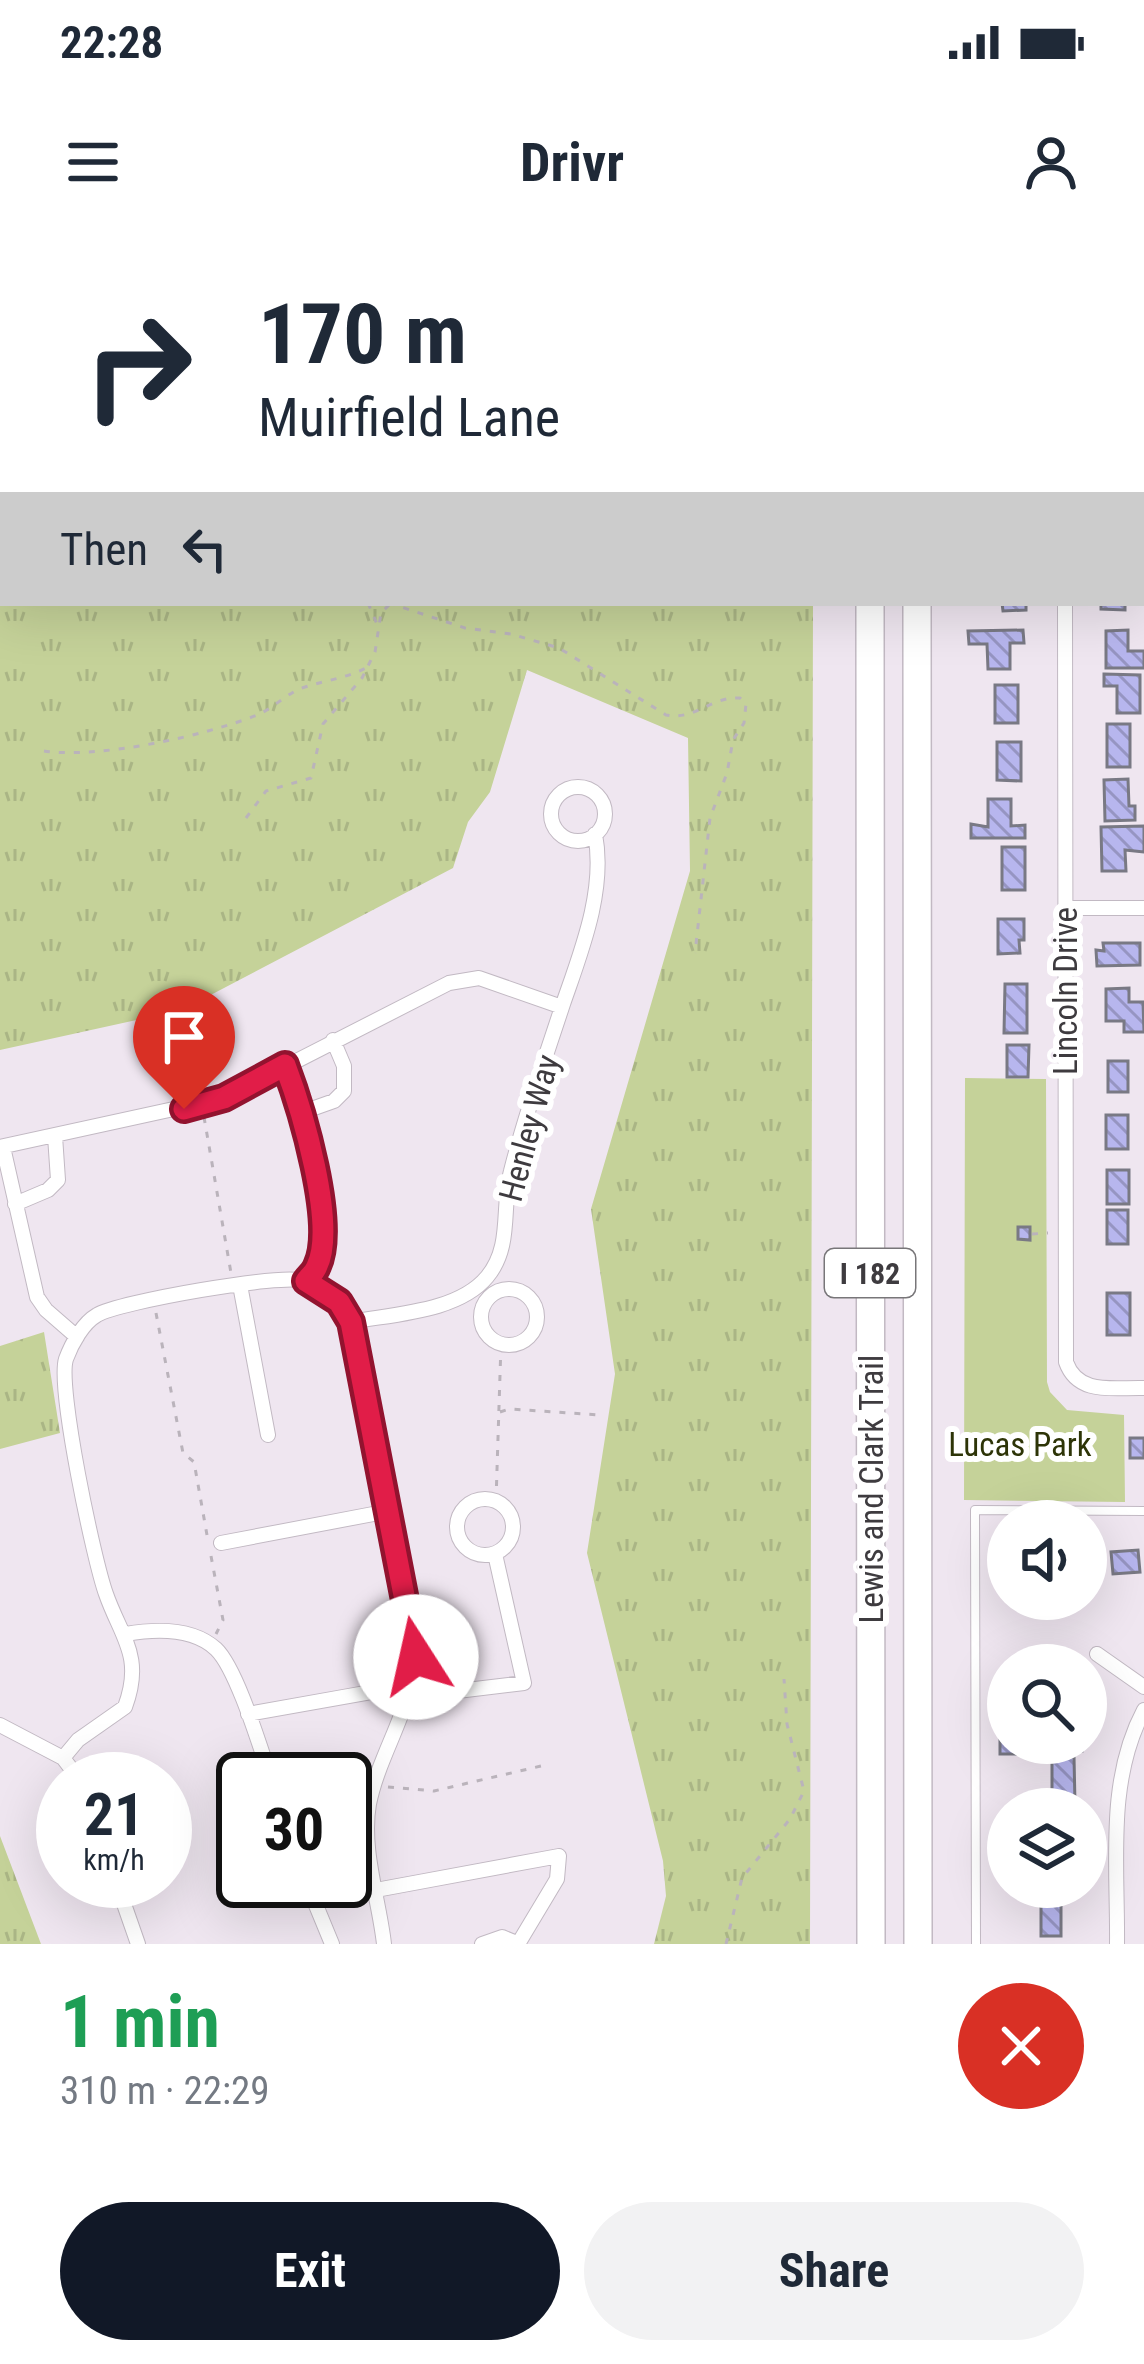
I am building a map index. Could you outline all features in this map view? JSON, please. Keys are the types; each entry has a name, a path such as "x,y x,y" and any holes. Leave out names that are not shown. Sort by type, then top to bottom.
{"highway":[{"name":"Lewis and Clark Trail","path":"870,606 871,1944"},
{"name":"Lewis and Clark Trail","path":"917,606 918,1944"}],"street":[{"name":"Lincoln Drive","path":"1064,606 1065,1354 1074,1377 1088,1387 1144,1388"},
{"path":"579,786 596,794 605,818 596,834 573,841 558,833 550,816 561,792 579,786"},
{"name":"Henley Way","path":"482,1294 499,1259 510,1173 592,907 600,856 596,834"},
{"path":"1065,908 1144,908"},
{"path":"77,1337 37,1297 2,1147 224,1098 413,998 465,979 479,978 562,1007"},
{"path":"302,1112 334,1101 344,1091 344,1066 333,1040"},
{"path":"285,1065 302,1112 323,1237 317,1266 306,1281"},
{"path":"15,1204 48,1190 58,1180 55,1136"},
{"path":"68,1752 125,1707 130,1669 126,1634 96,1561 67,1405 64,1372 77,1337 99,1313 237,1286 290,1278 306,1281 339,1302 351,1322 415,1642 414,1674 374,1784 367,1830 384,1944"},
{"path":"237,1286 268,1435"},
{"path":"351,1322 510,1288 534,1303 537,1322 527,1338 501,1344 482,1326 482,1294"},
{"path":"496,1501 513,1523 509,1541 495,1554 469,1550 462,1544 457,1527 469,1504 496,1501"},
{"path":"221,1543 389,1511"},
{"path":"248,1714 371,1692 408,1697 524,1683 495,1554"},
{"path":"126,1634 148,1630 191,1635 218,1651 261,1752"},
{"path":"1107,1661 1144,1687"},
{"path":"1117,1944 1120,1775 1144,1710"},
{"path":"0,1725 52,1752"},
{"path":"376,1890 560,1856 557,1880 519,1944 502,1937 482,1944"},
{"path":"125,1908 138,1944"},
{"path":"318,1908 332,1944"}],"lane":[{"path":"976,1944 975,1510 1144,1511"}],"path":[{"path":"369,606 378,626"},
{"path":"246,818 266,790 311,778 323,724 350,696 368,667 381,613 387,606"},
{"path":"399,606 465,628 559,647 666,715 692,714 720,698 740,698 746,704 744,723 733,740 710,818 695,953"},
{"path":"44,751 107,750 218,728 272,709 298,688 336,681 368,667"},
{"path":"186,1012 237,1286"},
{"path":"1032,1234 1048,1233"},
{"path":"153,1301 183,1453 194,1462 223,1620 210,1646"},
{"path":"496,1501 501,1344"},
{"path":"499,1413 509,1409 602,1415"},
{"path":"726,1944 742,1878 790,1819 804,1791 787,1724 784,1679"},
{"path":"374,1784 406,1791 434,1790 541,1766"}],"green space":[{"path":"0,606 813,606 810,1944 654,1944 666,1896 663,1861 587,1553 615,1374 591,1209 690,871 688,738 527,670 490,792 468,822 453,868 182,1010 0,1050"},
{"name":"Lucas Park","path":"965,1078 1046,1079 1047,1382 1067,1410 1124,1415 1125,1502 964,1500"},
{"path":"44,1332 60,1433 0,1449 0,1346"},
{"path":"0,1836 41,1944 0,1944"}],"building":[{"path":"1002,606 1026,606 1026,610 1003,611"},
{"path":"1023,630 1024,643 1010,643 1010,669 988,669 987,644 969,644 968,631"},
{"path":"1128,630 1128,651 1144,651 1144,668 1106,668 1106,631"},
{"path":"1104,674 1140,675 1140,713 1117,713 1117,686 1104,686"},
{"path":"995,685 1018,685 1018,723 995,723"},
{"path":"1107,724 1130,724 1130,767 1107,767"},
{"path":"997,742 1021,742 1021,781 997,780"},
{"path":"1128,779 1135,820 1105,821 1104,780"},
{"path":"988,799 1011,799 1011,826 1025,825 1025,838 971,838 971,824 988,827"},
{"path":"1144,826 1144,852 1125,850 1126,871 1102,871 1101,827"},
{"path":"1002,847 1025,847 1025,890 1002,890"},
{"path":"998,919 1024,919 1020,953 998,954"},
{"path":"1103,943 1140,943 1140,965 1097,966 1096,950 1104,951"},
{"path":"1005,984 1027,984 1027,1033 1004,1033"},
{"path":"1129,988 1129,1002 1143,1002 1144,1032 1124,1032 1124,1021 1106,1021 1106,989"},
{"path":"1007,1045 1029,1045 1028,1077 1007,1077"},
{"path":"1108,1061 1128,1061 1128,1092 1108,1092"},
{"path":"1106,1115 1128,1115 1128,1149 1106,1149"},
{"path":"1107,1170 1129,1170 1129,1204 1107,1204"},
{"path":"1107,1210 1128,1210 1128,1244 1107,1244"},
{"path":"1018,1227 1030,1227 1030,1240 1018,1239"},
{"path":"1107,1293 1130,1293 1130,1335 1107,1335"},
{"path":"1130,1438 1144,1438 1144,1458 1130,1458"},
{"path":"1138,1550 1140,1572 1113,1574 1111,1552"},
{"path":"1052,1764 1074,1764 1075,1788 1052,1788"},
{"path":"1041,1908 1061,1908 1061,1936 1041,1936"}],"route":[{"path":"184,1109 224,1098 285,1065 304,1118 323,1237 317,1266 306,1281 339,1302 351,1322 416,1657"}]}
